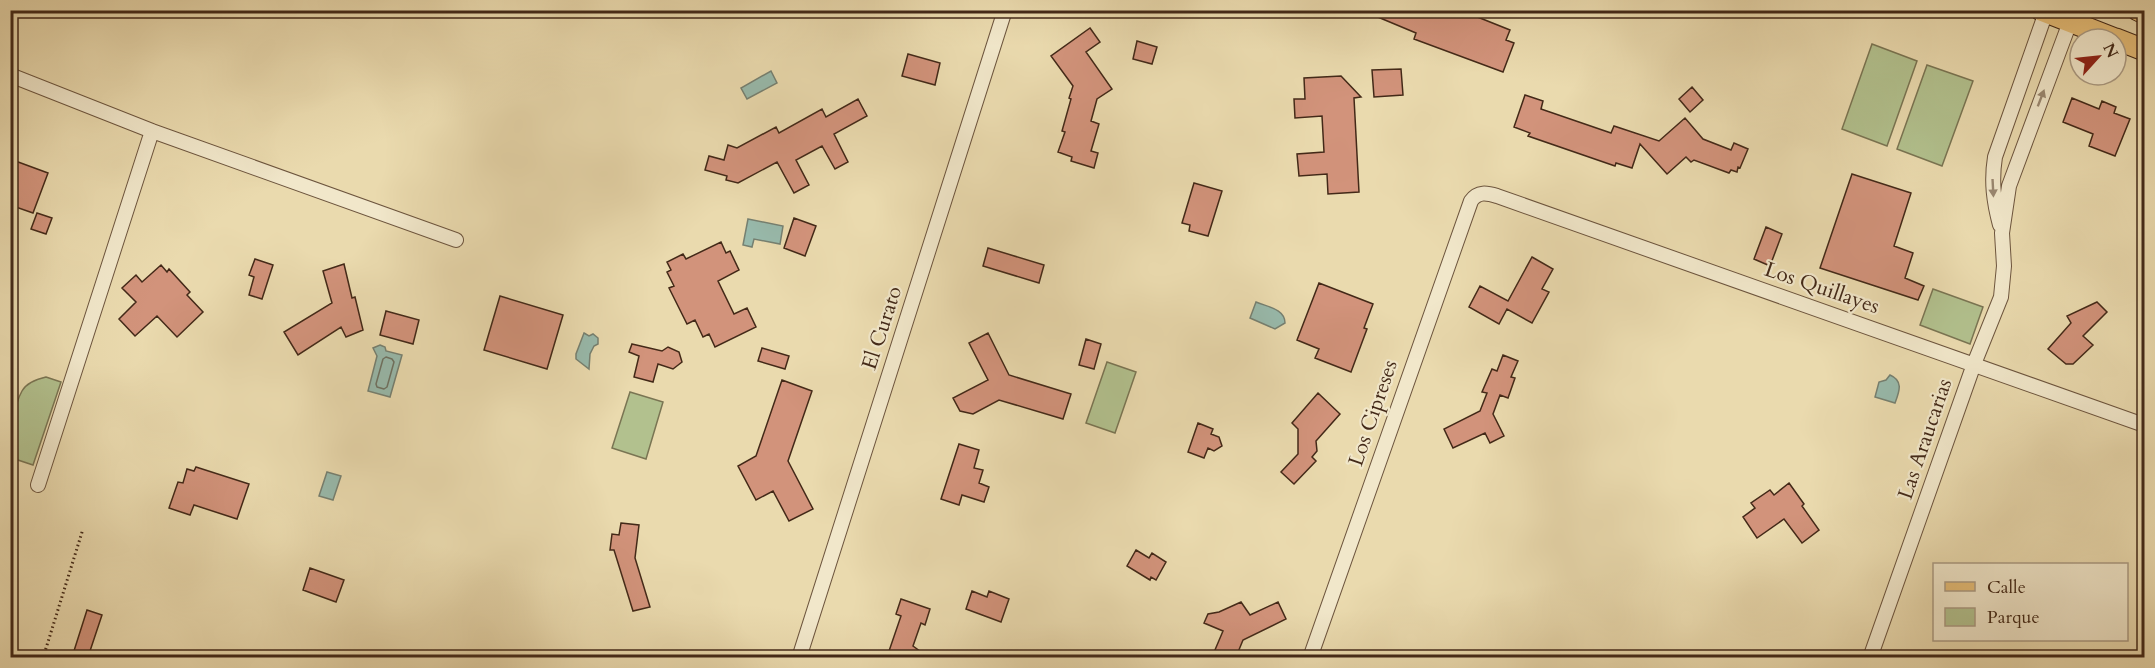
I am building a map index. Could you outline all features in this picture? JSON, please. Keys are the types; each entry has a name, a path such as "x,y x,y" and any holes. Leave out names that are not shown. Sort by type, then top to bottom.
{"main road":[{"path":"2138,10 2145,13"},
{"path":"2044,11 2085,27"},
{"path":"2128,44 2145,50"}],"street":[{"name":"El Curato","path":"800,657 1005,10"},
{"name":"Las Araucarias","path":"1870,657 1974,364 2001,297 2004,266 2002,233 1993,200 1992,175 1995,158 2044,11"},
{"name":"Las Araucarias","path":"2002,233 2009,186 2070,21"},
{"path":"10,75 152,131 456,240"},
{"path":"38,485 152,131"},
{"name":"Los Quillayes","path":"1486,193 2145,425"},
{"name":"Los Cipreses","path":"1310,657 1470,201 1479,194 1486,193"}],"path":[{"path":"43,657 83,529"}],"green space":[{"path":"1872,44 1917,61 1887,146 1842,129"},
{"path":"1927,65 1973,81 1942,166 1897,149"},
{"path":"1933,289 1983,307 1970,344 1920,325"},
{"path":"1107,362 1136,372 1115,433 1086,423"},
{"path":"46,377 61,382 33,465 18,460 11,451 13,420 19,397 24,388 32,381"},
{"path":"630,392 663,402 646,459 612,448"}],"water":[{"path":"771,71 777,83 747,99 741,88"},
{"path":"748,219 783,226 780,244 754,239 752,247 743,245"},
{"path":"1256,302 1279,312 1285,323 1275,329 1250,318"},
{"path":"584,333 589,336 593,334 598,338 598,344 594,346 590,354 589,369 576,359"},
{"path":"380,345 385,347 386,351 402,355 390,397 368,391 377,356 373,348"},
{"path":"1890,375 1899,384 1895,403 1875,397 1879,382 1886,380"},
{"path":"327,472 341,476 333,500 319,496"}],"building":[{"path":"1361,10 1477,10 1475,16 1510,30 1506,40 1514,43 1503,72 1414,39 1416,33"},
{"path":"1090,28 1100,42 1086,52 1112,89 1097,99 1091,121 1099,124 1091,151 1098,153 1094,168 1071,161 1072,157 1058,152 1065,132 1062,131 1073,86 1051,56"},
{"path":"1137,41 1157,47 1152,64 1133,59"},
{"path":"908,54 940,63 935,85 902,76"},
{"path":"1401,69 1403,95 1374,97 1372,70"},
{"path":"1341,76 1361,97 1354,98 1359,192 1328,194 1327,174 1299,176 1297,154 1324,152 1322,116 1295,118 1294,99 1305,99 1304,78"},
{"path":"1692,87 1703,100 1690,112 1679,99"},
{"path":"1525,95 1543,101 1541,109 1611,133 1614,126 1659,141 1685,118 1703,139 1731,150 1734,143 1748,149 1737,172 1731,170 1729,173 1694,160 1691,162 1686,157 1667,174 1640,144 1632,168 1616,163 1615,166 1528,136 1530,133 1514,127"},
{"path":"2072,98 2099,109 2102,101 2116,107 2114,113 2130,119 2115,156 2089,146 2093,134 2063,122"},
{"path":"858,99 867,116 834,134 848,162 835,169 822,146 796,160 809,185 794,193 777,162 738,183 726,180 727,176 705,170 709,156 724,160 728,145 737,148 776,127 779,133 822,109 826,117"},
{"path":"10,159 48,173 33,213 10,205"},
{"path":"1852,174 1911,193 1894,246 1913,253 1905,278 1924,286 1918,300 1820,268"},
{"path":"1194,183 1222,191 1208,236 1189,231 1190,225 1182,223"},
{"path":"37,213 52,218 46,234 31,229"},
{"path":"794,218 816,226 805,256 784,248"},
{"path":"1766,227 1782,234 1770,266 1754,259"},
{"path":"721,242 726,253 730,251 739,270 718,281 734,314 747,308 756,327 715,347 709,334 703,337 695,320 687,324 669,288 674,286 667,272 671,270 667,262 683,254 686,259"},
{"path":"988,248 1044,265 1039,283 983,266"},
{"path":"1532,257 1553,269 1542,289 1549,292 1532,323 1507,309 1499,324 1469,307 1480,286 1508,301"},
{"path":"255,259 273,265 262,299 249,295 254,277 249,275"},
{"path":"344,264 363,330 346,337 341,327 298,355 284,332 332,303 323,271"},
{"path":"161,265 167,272 169,269 190,292 187,295 203,312 177,337 157,316 135,336 119,319 136,302 122,288 136,275 142,282"},
{"path":"1319,283 1373,304 1364,328 1367,329 1351,372 1315,358 1319,349 1297,340"},
{"path":"500,296 563,315 547,369 484,350"},
{"path":"2097,302 2107,312 2083,336 2093,345 2073,364 2066,364 2048,349 2071,323 2067,316"},
{"path":"386,311 419,320 413,344 380,335"},
{"path":"988,333 1009,375 1071,394 1063,419 999,400 973,414 960,411 953,398 988,380 969,343"},
{"path":"1086,339 1101,344 1094,369 1079,365"},
{"path":"632,344 662,351 668,347 679,352 682,362 673,369 658,364 653,382 634,377 639,356 629,352"},
{"path":"762,348 789,356 785,369 758,361"},
{"path":"1503,355 1518,361 1511,377 1515,378 1508,398 1500,395 1493,414 1504,436 1490,443 1485,433 1453,448 1444,429 1480,411 1487,393 1482,392 1492,369 1497,371"},
{"path":"782,380 812,391 788,461 813,509 789,521 773,491 756,500 738,466 756,456"},
{"path":"1318,393 1340,414 1316,441 1317,451 1312,457 1316,461 1294,484 1281,472 1298,454 1298,429 1292,423"},
{"path":"1198,423 1213,429 1211,434 1219,437 1222,446 1214,451 1208,448 1204,458 1188,452"},
{"path":"959,444 979,450 974,468 983,470 979,483 989,487 984,502 962,495 959,505 941,499"},
{"path":"196,467 249,484 237,519 194,505 190,515 169,508 178,482 183,483 187,469 194,471"},
{"path":"1789,483 1819,530 1802,543 1784,519 1757,538 1743,517 1755,508 1751,503 1770,490 1774,495"},
{"path":"621,523 639,525 635,558 650,607 633,611 614,550 610,550 612,534 619,535"},
{"path":"1136,550 1149,558 1152,553 1166,562 1156,580 1151,577 1150,580 1127,566"},
{"path":"310,568 344,580 336,602 303,590"},
{"path":"972,591 987,597 989,591 1009,599 1001,622 966,609"},
{"path":"901,599 930,609 925,625 921,623 913,646 928,657 890,657 891,655 888,654 901,616 896,614"},
{"path":"1241,602 1250,615 1278,602 1286,619 1243,640 1236,657 1212,657 1223,631 1204,623 1208,614 1219,612"},
{"path":"87,610 102,615 88,657 82,657 73,654"}]}
